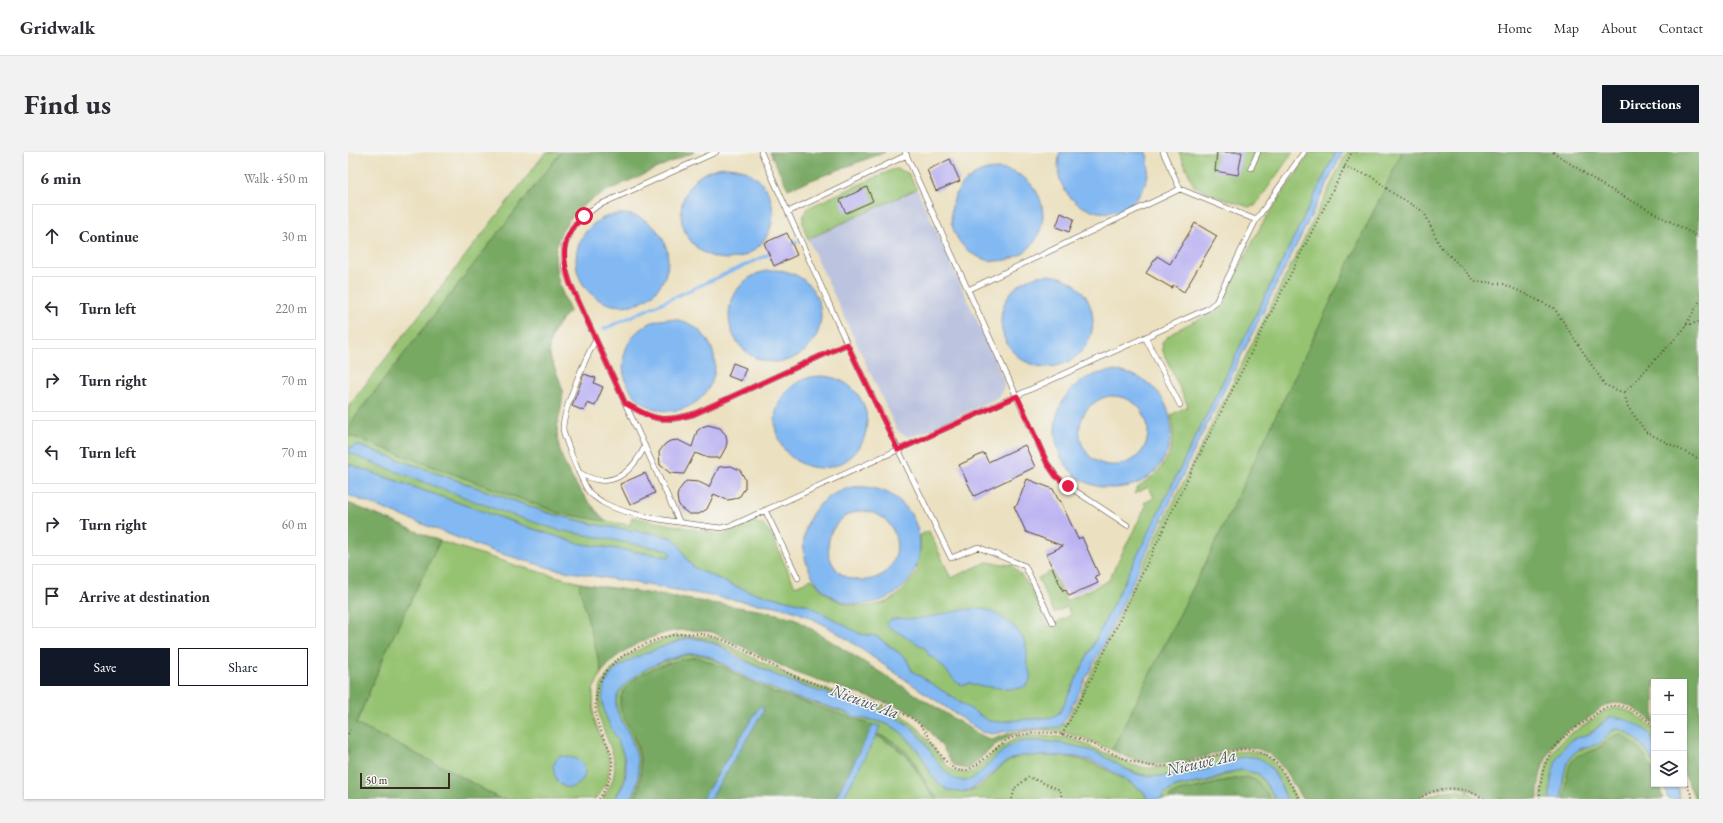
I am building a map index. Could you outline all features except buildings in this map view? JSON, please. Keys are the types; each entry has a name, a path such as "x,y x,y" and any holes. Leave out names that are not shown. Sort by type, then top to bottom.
{"lane":[{"path":"679,521 570,283 564,265 564,247 575,224 596,206 716,152"},
{"path":"761,152 847,344 951,558 978,547 1025,566 1053,623"},
{"path":"1163,152 1180,190 1256,220"},
{"path":"1251,168 1258,152"},
{"path":"596,340 588,353 568,408 563,429 579,473 589,492 603,503 630,513 721,528 733,525 1207,309 1216,302 1256,220 1304,152"},
{"path":"788,212 906,154 1047,463 1056,476 1068,486 1127,525"},
{"path":"968,290 1180,190"},
{"path":"1145,337 1180,405"},
{"path":"625,403 642,413 658,419 675,420 694,414 847,344"},
{"path":"579,473 591,480 604,482 616,478 628,470 638,460 645,446"},
{"path":"765,510 798,578"}],"path":[{"path":"1062,735 1088,686 1195,465 1352,152"},
{"path":"1553,152 1602,185 1699,237"},
{"path":"1344,167 1373,177 1391,192 1424,212 1440,246 1475,281 1504,284 1554,308 1605,384 1624,393 1628,408 1646,432 1699,459"},
{"path":"1624,393 1684,330 1699,302"},
{"path":"1686,325 1699,322"},
{"path":"599,799 608,786 612,763 611,754 596,719 596,691 607,669 616,660 666,635 682,633 710,635 727,641 800,678 900,711 919,724 948,763 953,768 960,771 970,770 1005,741 1021,735 1041,733 1074,736 1146,766 1162,766 1194,761 1232,750 1245,749 1256,750 1269,756 1278,764 1300,799"},
{"path":"1540,799 1543,771 1550,753 1565,735 1592,718 1602,709 1619,705 1634,711 1651,725"},
{"path":"348,734 350,730"},
{"path":"1012,799 1015,788 1028,778 1060,790 1062,799"},
{"path":"1687,785 1693,799"},
{"path":"1419,799 1433,792 1447,788 1462,789 1475,793 1484,799"}],"shaded area":[{"path":"917,189 1003,378 1004,387 1000,395 993,400 924,432 909,437 897,430 808,239"}],"green space":[{"path":"546,152 561,152 348,426 348,407"},
{"path":"561,152 694,152 608,190 588,202 574,214 565,226 559,239 556,252 558,280 570,311 556,328 550,340 549,347 552,362 563,393 557,427 559,446 567,469 588,501 605,521 559,513 348,435 348,426"},
{"path":"770,152 885,152 788,189"},
{"path":"1179,152 1293,152 1255,206 1249,207 1216,196 1194,186"},
{"path":"1311,152 1336,152 1060,712 1053,717 998,722 989,721 912,671 906,658 876,636 860,634 808,605 751,592 693,567 686,558 680,546 656,534 597,525 548,513 357,445 348,449 348,435 559,513 630,525 632,517 722,535 751,522 762,524 770,532 795,586 812,579 827,594 853,606 873,606 891,600 899,594 918,570 916,568 920,552 920,535 929,531 951,578 987,562 1012,565 1029,585 1048,627 1071,615 1067,607 1054,613 1038,578 1052,571 1066,601 1108,581 1146,506 1144,503 1154,498 1149,487 1134,494 1138,487 1156,473 1167,458 1173,433 1171,415 1188,406 1163,352 1162,342 1168,336 1218,309 1262,224"},
{"path":"1347,152 1402,152 1211,552 1112,750 1075,735 1063,732 1039,730 1012,735 1010,733 1055,727 1066,723"},
{"path":"1402,152 1699,152 1699,799 1695,799 1687,780 1687,679 1651,679 1651,721 1632,707 1619,703 1602,707 1589,718 1567,731 1554,745 1545,762 1538,790 1538,799 1487,799 1471,790 1453,786 1434,790 1416,799 1302,799 1280,764 1270,755 1254,748 1237,748 1184,761 1158,764 1141,762 1112,750 1211,552"},
{"path":"897,169 908,173 917,189 808,239 803,226 803,218 809,207"},
{"path":"348,451 670,550 671,554 669,557 577,543 348,464"},
{"path":"348,503 440,541 386,651 356,724 455,773 500,799 348,799"},
{"path":"440,541 518,566 581,583 579,586 602,672 593,690 594,719 610,761 608,778 605,786 595,799 500,799 455,773 356,724 386,651"},
{"path":"581,583 764,611 794,618 977,733 991,740 1010,733 1012,735 995,745 969,769 957,767 953,764 941,745 921,720 905,709 798,674 712,632 679,630 659,635 628,649 613,660 602,672 579,586"},
{"path":"674,636 711,637 799,681 884,707 901,714 919,729 947,766 955,772 966,773 973,771 1002,746 1017,738 1031,735 1071,738 1133,765 1149,768 1182,765 1232,752 1249,751 1263,754 1271,760 1278,768 1297,799 1287,799 1273,770 1259,759 1246,757 1239,758 1207,769 1186,774 1150,776 1137,773 1101,758 1072,749 1044,742 1031,741 1020,742 1013,745 985,770 971,779 964,781 956,779 942,768 918,734 900,720 880,711 785,679 753,664 718,644 691,638 674,642 613,672 618,740 624,756 624,782 614,799 602,799 609,787 615,768 614,759 600,717 600,688 610,672 625,658 644,647"},
{"path":"690,654 706,656 747,678 801,698 855,716 882,722 893,727 904,735 915,748 936,780 950,790 962,792 979,787 1006,763 1021,756 1057,756 1070,757 1092,763 1137,787 1143,791 1148,799 939,799 934,794 908,753 896,743 877,734 879,726 864,723 773,692 738,676 725,668 697,657 662,665 620,707 634,740 640,764 641,775 639,787 634,799 630,799 638,782 638,763 633,744 617,708 616,701 619,691 626,683 646,669"},
{"path":"697,657 725,668 738,676 773,692 873,725 835,799 710,799 763,712 763,707 758,709 702,799 634,799 641,776 641,768 637,744 621,710 620,706 622,695 628,685 637,677 662,665"},
{"path":"1616,708 1622,709 1637,716 1651,726 1651,737 1648,734 1601,723 1589,734 1574,739 1551,777 1550,799 1541,799 1547,765 1554,750 1569,735 1608,710"},
{"path":"1617,729 1631,735 1643,745 1651,758 1651,767 1644,754 1621,734 1616,735 1596,749 1587,753 1567,779 1565,799 1562,799 1564,774 1571,757 1575,752 1592,746"},
{"path":"877,734 896,743 908,753 927,784 939,799 936,799 929,791 908,757 876,735"},
{"path":"1621,734 1644,755 1651,768 1651,787 1660,787 1663,799 1565,799 1567,775 1574,758 1595,750 1617,735"},
{"path":"876,735 908,757 929,791 936,799 843,799"},
{"path":"1242,770 1259,774 1276,799 1270,799 1266,792 1228,779 1210,785 1176,792 1170,799 1162,799 1162,796 1166,792 1176,787 1206,782"},
{"path":"1246,777 1257,781 1270,799 1170,799 1170,796 1182,791"},
{"path":"1453,790 1468,792 1481,799 1468,799 1457,795 1438,799 1422,799 1439,792"}],"water":[{"path":"1060,152 1146,152 1148,168 1145,185 1134,201 1120,210 1104,212 1089,209 1075,201 1064,189 1058,172"},
{"path":"1336,152 1343,152 1197,445 1105,641 1060,727 1012,730 992,734 982,732 842,636 826,626 794,611 776,606 554,569 492,551 348,495 348,464 577,543 669,557 671,554 668,550 558,530 506,513 363,459 349,452 348,449 357,445 548,513 597,525 673,538 680,546 686,558 693,567 751,592 808,605 860,634 876,636 906,658 912,671 989,721 998,722 1053,717 1060,712"},
{"path":"727,167 745,170 760,180 770,195 773,213 770,231 760,246 745,256 727,259 709,256 694,246 684,231 681,213 684,195 694,180 709,170"},
{"path":"997,169 1014,173 1029,183 1039,198 1043,215 1039,232 1029,247 1014,257 997,261 980,257 965,247 955,232 951,215 955,198 965,183 980,173"},
{"path":"622,214 639,218 654,228 664,243 668,260 664,277 654,292 639,302 622,306 605,302 590,292 580,277 576,260 580,243 590,228 605,218"},
{"path":"775,270 793,273 808,283 818,298 821,316 818,334 808,349 793,359 775,362 757,359 742,349 732,334 729,316 732,298 742,283 757,273"},
{"path":"1047,275 1064,279 1079,289 1089,304 1093,321 1089,338 1079,353 1064,363 1047,367 1030,363 1015,353 1005,338 1001,321 1005,304 1015,289 1030,279"},
{"path":"669,319 687,323 701,333 711,347 715,365 711,383 701,397 687,407 669,411 651,407 637,397 627,383 623,365 627,347 637,333 651,323"},
{"path":"1113,371 1139,378 1158,392 1168,411 1171,432 1167,453 1155,471 1137,484 1112,488 1088,483 1070,470 1059,452 1055,432 1058,411 1069,392 1087,378","holes":["1109,396 1125,398 1137,405 1144,416 1148,428 1147,440 1141,452 1132,461 1117,465 1103,464 1092,458 1084,448 1080,436 1080,424 1085,412 1094,403"]},
{"path":"821,376 838,380 853,390 863,405 867,422 863,439 853,454 838,464 821,468 804,464 789,454 779,439 775,422 779,405 789,390 804,380"},
{"path":"853,487 879,490 899,500 913,517 919,537 919,558 911,578 895,593 872,603 847,603 828,593 813,577 805,557 804,536 811,515 827,498","holes":["858,511 874,513 886,520 893,531 896,543 895,556 890,567 880,576 866,580 851,579 840,573 832,563 829,552 829,539 834,527 844,518"]},
{"path":"981,608 994,613 1007,621 1022,637 1026,646 1027,665 1030,674 1030,680 1027,685 1017,689 1004,689 979,686 970,683 964,685 957,683 936,659 929,656 925,648 887,626 887,623 892,619 922,618"},
{"path":"688,638 705,640 782,678 818,691 861,703 901,720 918,734 935,759 947,773 963,781 969,780 976,776 997,756 1013,745 1021,742 1039,741 1072,746 1092,751 1134,773 1146,776 1185,774 1208,769 1238,758 1258,758 1272,770 1287,799 1276,799 1259,774 1242,770 1230,772 1207,781 1176,787 1165,793 1162,796 1162,799 1148,799 1143,791 1100,764 1081,758 1061,756 1016,757 1007,761 985,780 969,790 959,792 948,790 934,778 913,745 894,727 878,721 855,717 835,709 791,696 745,677 713,658 701,654 694,654 677,657 650,667 630,680 618,694 616,702 617,709 619,716 630,736 636,754 638,773 635,791 630,799 614,799 623,784 626,769 623,755 611,728 602,702 604,688 607,681 613,672 628,661"},
{"path":"761,706 763,707 763,712 710,799 702,799 758,709"},
{"path":"1610,717 1615,717 1634,723 1646,730 1651,737 1651,758 1631,734 1619,729 1613,730 1600,743 1582,748 1574,753 1570,758 1565,771 1562,786 1562,799 1550,799 1552,774 1554,766 1562,750 1574,739 1592,733"},
{"path":"873,725 880,726 877,734 843,799 835,799"},
{"path":"560,756 577,759 581,762 585,773 580,783 569,787 563,786 556,780 553,766"},
{"path":"1665,787 1678,787 1680,799 1668,799"}],"waterway":[{"path":"789,246 797,242"},
{"path":"604,329 772,253"}],"route":[{"path":"584,216 575,224 564,247 564,265 570,283 625,403 642,413 658,419 675,420 694,414 847,344 898,450 1017,396 1047,463 1056,476 1068,486"}],"water label":[{"name":"Nieuwe Aa","path":"865,701"},
{"name":"Nieuwe Aa","path":"1201,762"}]}
